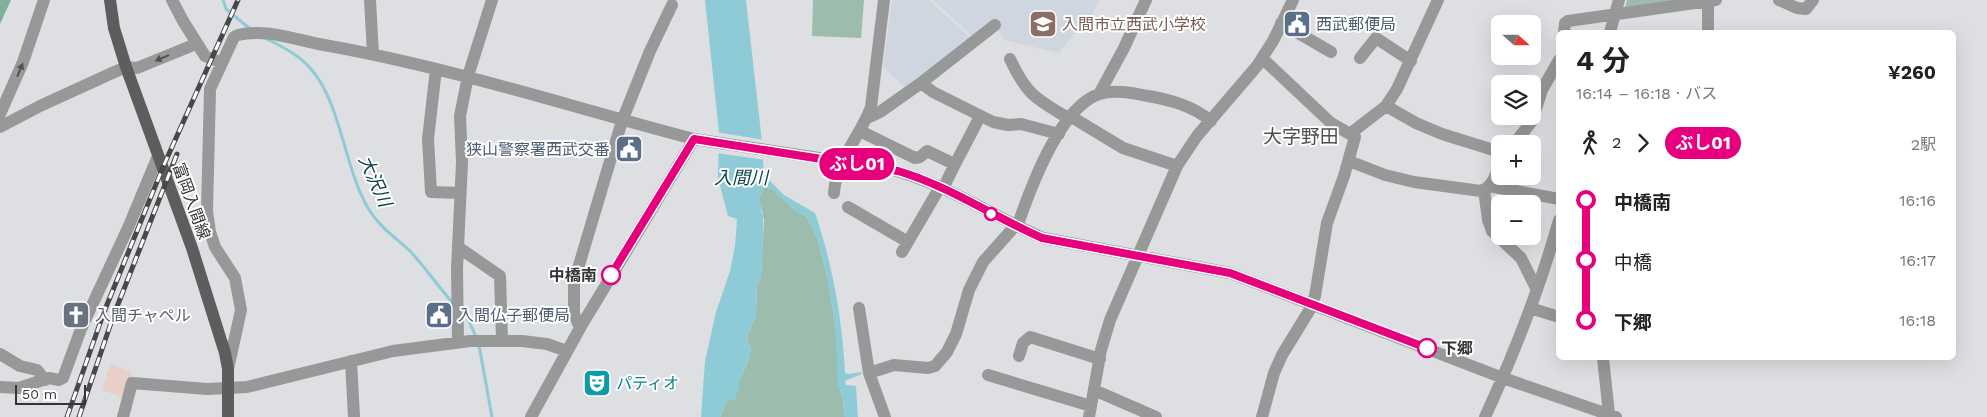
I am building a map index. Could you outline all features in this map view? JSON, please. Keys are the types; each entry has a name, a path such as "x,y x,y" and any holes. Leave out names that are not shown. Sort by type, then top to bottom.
{"main road":[{"name":"富岡入間線","path":"110,0 114,28 126,67 192,248 225,353 228,369 228,417"}],"street":[{"path":"0,114 23,62 44,0"},
{"path":"172,0 196,44 206,56 222,63"},
{"path":"370,0 373,54"},
{"path":"464,341 458,247 462,162 460,116 468,76 492,0"},
{"path":"834,193 840,162 867,118 874,92 884,0"},
{"path":"1099,94 1124,48 1146,0"},
{"path":"988,375 1090,412 1100,358 1110,320 1176,166 1197,136 1257,66 1293,0"},
{"path":"1351,133 1386,106 1397,89 1412,61 1437,0"},
{"path":"1611,30 1619,0"},
{"path":"1564,30 1565,23 1568,21 1615,16 1711,0 1708,30"},
{"path":"1779,0 1797,8 1806,9 1812,0"},
{"path":"580,328 574,314 574,282 622,121 650,51 672,5"},
{"path":"1281,23 1330,52"},
{"path":"867,118 880,112 921,84 995,25"},
{"path":"228,369 241,310 236,278 216,247 210,232 207,211 210,89 234,37 244,34 264,33 373,54 468,76 622,121 700,140 898,171 942,188 1042,238 1138,254 1230,273 1503,378 1613,416 1603,360"},
{"path":"1360,58 1376,38 1412,61"},
{"path":"0,127 40,106 126,67 137,68 196,44"},
{"path":"1262,58 1331,123 1355,137 1328,223 1319,277 1312,303 1278,364 1262,417"},
{"path":"1010,59 1021,82 1033,96 1123,148 1176,166"},
{"path":"1521,135 1532,121 1542,90 1556,65"},
{"path":"436,69 428,139 431,192 460,192"},
{"path":"921,84 980,116 1008,125 1021,124 1059,134"},
{"path":"869,373 894,364 928,368 935,366 947,352 956,334 969,290 983,262 1016,226 1031,186 1059,134 1069,117 1087,101 1099,94 1123,92 1185,105 1211,121"},
{"path":"1386,106 1416,123 1491,149"},
{"path":"848,207 905,247 942,188 980,116"},
{"path":"860,131 915,158 920,157 927,151 954,164"},
{"path":"531,417 580,328 700,140"},
{"path":"0,387 20,388 49,378 59,380 66,373 81,329 128,228 158,156"},
{"path":"1348,161 1385,175 1414,182 1487,188 1556,198"},
{"path":"1491,181 1487,188 1488,220 1492,231 1521,258 1536,290"},
{"path":"1485,417 1503,378 1530,308 1556,229"},
{"path":"458,247 500,276 502,340"},
{"path":"859,308 869,373 885,417"},
{"path":"1530,308 1556,316"},
{"path":"1018,356 1023,343 1030,337 1100,358"},
{"path":"123,417 132,384 228,389 268,383 409,348 464,341 502,340 547,344 567,351"},
{"path":"0,354 20,366 37,370 45,380"},
{"path":"351,361 354,417"},
{"path":"1094,390 1156,417"}],"shaded area":[{"path":"892,0 929,0 973,40 907,89 883,67"},
{"name":"入間市立西武小学校","path":"933,0 1099,0 1088,27 1073,35 1059,53 1004,40 993,21 974,38"},
{"path":"110,364 132,372 124,398 102,390"}],"green space":[{"path":"0,0 11,0 0,24"},
{"path":"813,0 864,0 861,38 812,36"},
{"path":"1627,0 1680,0 1625,7"},
{"path":"764,187 772,189 796,211 807,217 817,237 827,275 835,323 841,394 845,417 720,417 727,400 739,388 739,381 751,350 747,337 756,316 757,286 761,276 764,220 759,198"}],"water":[{"name":"入間川","path":"705,0 746,0 764,175 784,195 815,213 836,292 842,332 845,373 861,372 862,374 845,381 846,385 856,386 858,417 845,417 843,399 838,386 835,323 827,275 817,237 807,217 796,211 772,189 764,187 759,198 763,216 761,276 757,286 756,316 747,337 751,350 739,381 739,388 735,399 732,401 727,400 720,417 701,417 705,361 716,312 730,271 735,246 737,219 728,216 718,178 719,133"}],"pier":[{"path":"716,132 764,140 765,160 716,153"}],"waterway":[{"name":"大沢川","path":"223,0 226,9 249,28"},
{"name":"大沢川","path":"267,39 296,55 311,69 321,83 336,117 353,174 368,208 382,226 416,257 454,304"},
{"name":"大沢川","path":"461,312 468,319 477,339"},
{"name":"大沢川","path":"479,345 492,417"}],"railway":[{"path":"67,417 104,312 163,167 238,0"},
{"path":"79,417 113,317 177,154"}],"bus line":[{"name":"ぶし01","path":"611,275 694,139 898,171 926,181 1014,226 1042,238 1138,254 1230,273 1427,348"}],"place":[{"name":"入間市立西武小学校","path":"1043,24"},
{"name":"西武郵便局","path":"1297,24"},
{"name":"狭山警察署西武交番","path":"629,149"},
{"name":"中橋南","path":"611,275"},
{"name":"入間チャペル","path":"76,315"},
{"name":"入間仏子郵便局","path":"439,315"},
{"name":"下郷","path":"1427,348"},
{"name":"パティオ","path":"597,383"}],"district":[{"name":"大字野田","path":"1301,136"}]}
